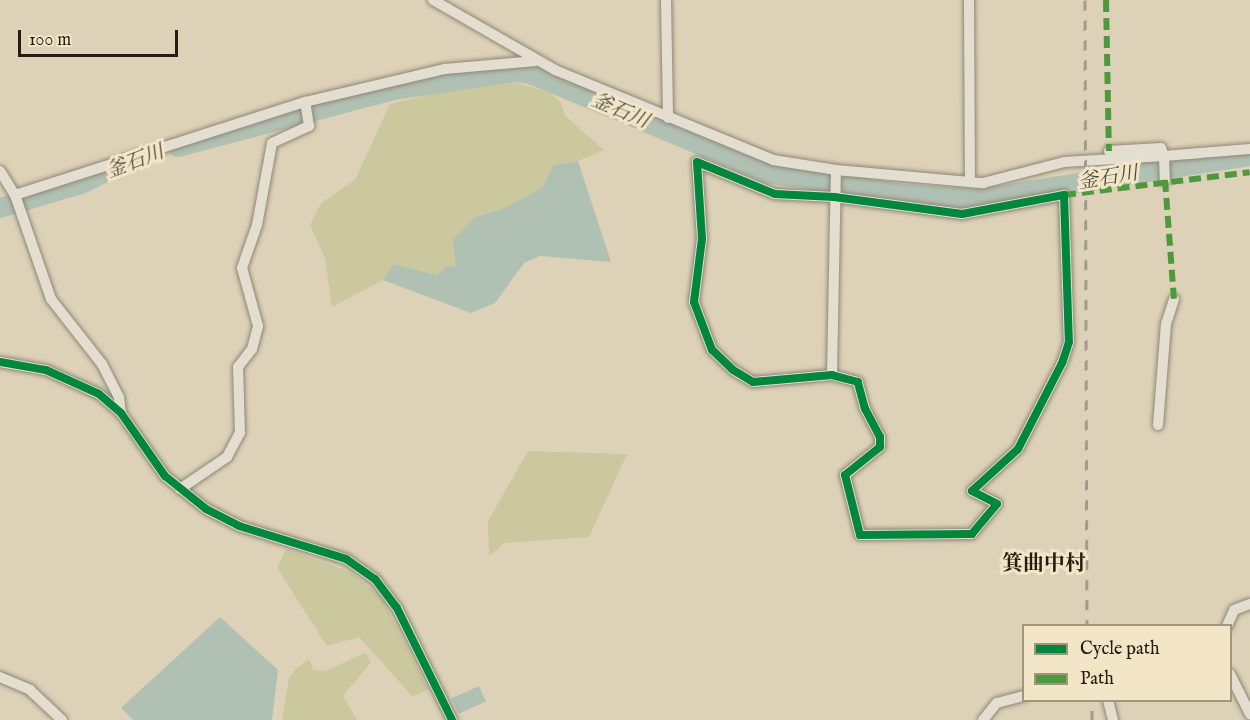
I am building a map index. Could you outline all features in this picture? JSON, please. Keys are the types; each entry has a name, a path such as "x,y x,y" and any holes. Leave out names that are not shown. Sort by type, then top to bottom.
{"street":[{"path":"666,0 668,118"},
{"path":"969,0 970,182"},
{"path":"437,1 527,52 536,61 773,160 836,174 970,182 1004,180 1064,162 1163,158 1250,149"},
{"path":"15,195 305,102 445,69 536,61"},
{"path":"180,489 214,468 236,446 240,433 238,367 252,349 258,326 242,268 257,225 272,143 309,126 305,102"},
{"path":"1109,151 1161,148 1165,179"},
{"path":"697,162 737,182 775,194 834,195 962,214 1064,195 1069,342 1062,363 1018,449 972,491 997,504 972,534 860,535 845,475 880,447 880,437 865,409 858,382 832,375 753,382 733,370 712,350 694,302 702,239 697,162"},
{"path":"0,171 15,195 51,299 102,364 119,397 121,413"},
{"path":"832,375 836,174"},
{"path":"1158,425 1166,324 1174,299"},
{"path":"0,362 46,370 99,394 121,413 157,467 180,489 239,526 346,559 375,579 397,608 452,720"},
{"path":"1228,624 1234,610 1250,603"},
{"path":"0,677 30,690 62,720"},
{"path":"1232,678 1250,714"},
{"path":"983,720 997,703 1022,696"},
{"path":"1108,702 1113,720"}],"shaded area":[{"path":"516,83 549,92 561,103 565,116 604,150 578,161 553,165 543,187 503,209 475,217 457,267 437,275 393,264 383,280 332,307 325,258 310,225 321,203 355,180 390,104 458,88"},
{"path":"578,161 611,262 540,256 524,263 495,303 471,313 383,280 393,264 437,275 447,266 456,267 453,240 475,217 503,209 543,187 553,165"},
{"path":"528,451 627,454 589,537 504,543 489,556 488,521"},
{"path":"286,549 350,572 381,596 428,689 413,697 359,637 327,646 277,568"},
{"path":"220,617 278,670 272,720 133,720 121,708"},
{"path":"365,653 371,662 343,696 357,720 282,720 289,678 296,669 309,659 313,670 325,671"},
{"path":"479,686 486,702 459,714 452,698"}],"waterway":[{"name":"釜石川","path":"178,147 393,90 517,72 533,75 767,173 905,194 977,199 1250,156"},
{"name":"釜石川","path":"0,208 81,184 126,162"}],"railway":[{"path":"1085,0 1087,624"},
{"path":"1092,702 1092,720"}],"marked path":[{"path":"1106,0 1109,151"},
{"path":"1064,195 1250,172"},
{"path":"1165,180 1174,299"}],"cycle path":[{"path":"697,162 775,194 834,197 962,214 1064,195 1069,342 1062,363 1018,449 972,491 997,504 972,534 860,535 845,475 880,447 880,437 865,409 858,382 832,375 753,382 733,370 712,350 694,302 702,239 697,162"},
{"path":"0,362 46,370 99,394 121,413 165,476 206,509 239,526 346,559 375,579 397,608 452,720"}],"district":[{"name":"箕曲中村","path":"1044,565"}]}
